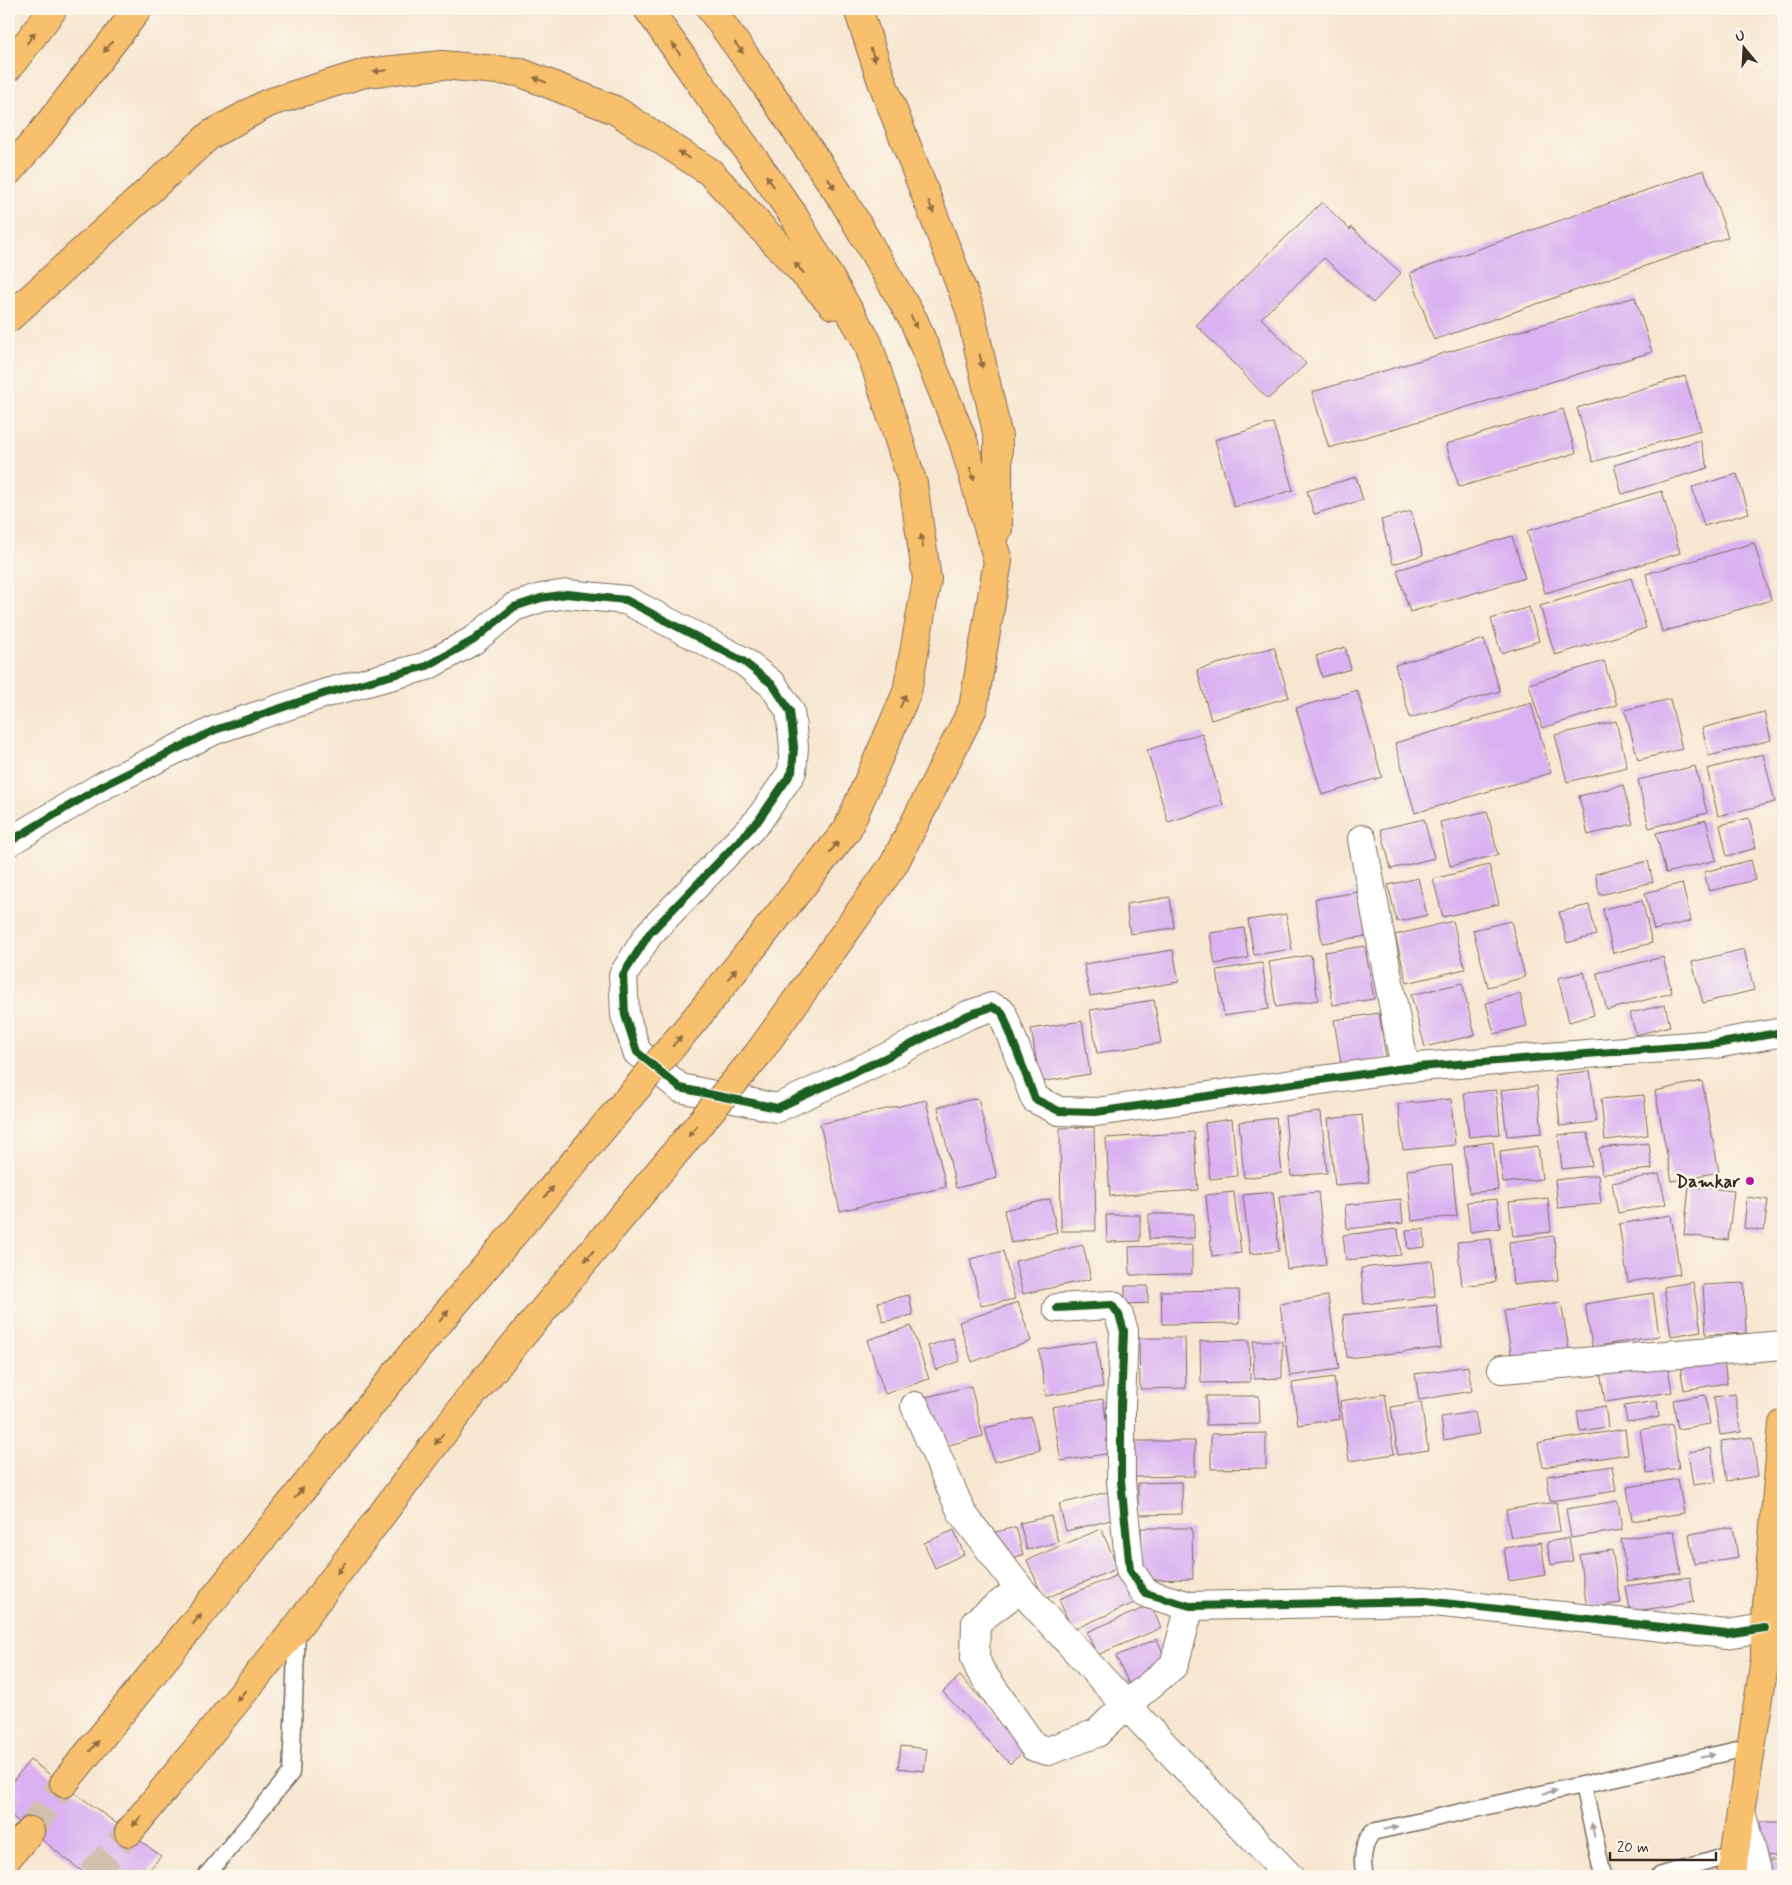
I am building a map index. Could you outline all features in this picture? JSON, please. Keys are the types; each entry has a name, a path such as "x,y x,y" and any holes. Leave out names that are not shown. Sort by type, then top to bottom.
{"highway":[{"path":"9,67 53,9"},
{"path":"9,171 41,134 138,9"},
{"path":"64,1783 413,1353 701,1012 847,830 907,692 927,579 914,484 868,343 792,213 648,9"},
{"path":"711,9 760,77 843,200 914,321 963,442 998,561"},
{"path":"129,1832 297,1628 468,1400 758,1054 894,864 973,708 998,561 998,438 970,310 881,78 858,9"},
{"path":"9,318 210,135 268,102 365,73 442,64 519,72 615,110 710,172 868,343"},
{"path":"1733,1865 1766,1659 1765,1628 1783,1424"},
{"path":"9,1856 30,1831"}],"street":[{"path":"9,842 104,785 215,730 326,694 426,666 474,640 514,607 541,598 567,594 626,600 743,661 773,685 790,711 794,747 792,772 758,821 649,934 623,974 625,1015 637,1052 680,1088 777,1108 883,1059 968,1015 992,1006 1002,1012 1035,1099 1058,1111 1096,1112 1406,1068 1716,1044 1783,1032"},
{"path":"1362,839 1406,1068"},
{"path":"1057,1308 1112,1305 1119,1315 1124,1331 1121,1405 1121,1480 1130,1570 1145,1593 1190,1606 1425,1602 1726,1634 1765,1628"},
{"path":"1502,1369 1783,1345"},
{"path":"915,1406 962,1513 1020,1589 1126,1705 1289,1876"},
{"path":"1020,1589 976,1622 975,1658 980,1670 1034,1747 1048,1751 1097,1733 1126,1705 1174,1665 1190,1606"},
{"path":"1742,1815 1757,1876"}],"lane":[{"path":"206,1876 291,1773 297,1628"},
{"path":"1365,1876 1362,1863 1366,1841 1372,1832 1751,1747"},
{"path":"1583,1785 1603,1876"},
{"path":"1659,1876 1733,1865"}],"building":[{"path":"1704,170 1728,237 1434,340 1410,273"},
{"path":"1322,202 1350,230 1351,227 1401,273 1373,303 1324,258 1261,318 1306,364 1268,399 1196,325"},
{"path":"1635,297 1652,352 1329,448 1312,392"},
{"path":"1685,376 1701,430 1593,462 1577,408"},
{"path":"1563,409 1576,453 1459,487 1446,444"},
{"path":"1273,423 1293,490 1234,507 1215,440"},
{"path":"1700,440 1708,468 1622,494 1614,465"},
{"path":"1737,474 1749,513 1704,526 1692,487"},
{"path":"1356,477 1363,500 1314,514 1307,491"},
{"path":"1662,491 1680,553 1545,593 1527,531"},
{"path":"1411,511 1423,555 1393,564 1381,520"},
{"path":"1512,536 1525,578 1410,612 1397,570"},
{"path":"1754,543 1771,600 1662,632 1646,574"},
{"path":"1631,578 1646,628 1555,655 1540,606"},
{"path":"1529,607 1539,641 1501,653 1491,619"},
{"path":"1484,639 1500,691 1410,718 1395,665"},
{"path":"1274,647 1289,697 1211,720 1197,670"},
{"path":"1345,647 1351,669 1322,677 1316,656"},
{"path":"1604,661 1617,705 1542,728 1529,684"},
{"path":"1357,690 1382,777 1322,795 1296,708"},
{"path":"1670,699 1682,749 1638,760 1625,710"},
{"path":"1531,703 1551,773 1415,813 1395,743"},
{"path":"1764,712 1771,740 1709,756 1702,728"},
{"path":"1616,721 1627,767 1567,782 1555,735"},
{"path":"1202,733 1223,805 1168,822 1147,750"},
{"path":"1763,754 1775,802 1718,816 1707,769"},
{"path":"1695,766 1707,813 1649,828 1638,780"},
{"path":"1623,785 1633,824 1588,835 1579,796"},
{"path":"1487,811 1498,855 1450,866 1440,822"},
{"path":"1749,818 1756,848 1727,856 1720,825"},
{"path":"1424,819 1434,858 1391,869 1381,829"},
{"path":"1706,820 1716,860 1666,873 1656,833"},
{"path":"1751,860 1756,880 1709,891 1704,872"},
{"path":"1648,861 1653,882 1600,895 1595,874"},
{"path":"1489,865 1499,904 1443,917 1433,879"},
{"path":"1418,878 1427,915 1397,922 1388,885"},
{"path":"1682,883 1691,921 1654,930 1645,893"},
{"path":"1359,892 1366,936 1322,943 1315,899"},
{"path":"1170,897 1174,928 1130,934 1126,904"},
{"path":"1642,900 1652,943 1613,953 1603,909"},
{"path":"1589,905 1596,935 1567,943 1559,912"},
{"path":"1286,914 1292,949 1254,955 1248,920"},
{"path":"1453,921 1465,969 1407,983 1395,935"},
{"path":"1511,921 1525,977 1488,987 1473,930"},
{"path":"1244,928 1248,958 1215,964 1210,933"},
{"path":"1365,946 1374,999 1333,1005 1324,952"},
{"path":"1744,949 1754,990 1703,1003 1692,962"},
{"path":"1173,950 1179,982 1090,996 1084,964"},
{"path":"1311,955 1318,1000 1276,1007 1269,962"},
{"path":"1663,957 1672,993 1607,1010 1597,973"},
{"path":"1262,963 1269,1009 1224,1016 1217,970"},
{"path":"1584,972 1594,1015 1569,1022 1558,978"},
{"path":"1462,983 1475,1035 1425,1047 1411,995"},
{"path":"1520,994 1527,1026 1494,1034 1486,1003"},
{"path":"1154,1000 1161,1043 1097,1053 1090,1010"},
{"path":"1665,1005 1670,1026 1636,1035 1630,1013"},
{"path":"1379,1013 1386,1057 1341,1064 1334,1020"},
{"path":"1082,1021 1090,1074 1040,1082 1031,1029"},
{"path":"1590,1071 1596,1122 1560,1126 1555,1075"},
{"path":"1702,1081 1719,1172 1672,1181 1655,1091"},
{"path":"1537,1086 1542,1133 1507,1136 1501,1090"},
{"path":"1496,1090 1500,1134 1469,1137 1464,1093"},
{"path":"1644,1095 1648,1135 1605,1140 1601,1099"},
{"path":"978,1098 997,1178 956,1188 938,1107"},
{"path":"1451,1099 1455,1145 1403,1150 1398,1104"},
{"path":"926,1100 946,1187 840,1211 820,1124"},
{"path":"1321,1112 1327,1173 1291,1176 1285,1116"},
{"path":"1362,1115 1369,1182 1335,1185 1328,1119"},
{"path":"1276,1118 1282,1173 1244,1178 1239,1122"},
{"path":"1232,1119 1237,1176 1210,1179 1205,1123"},
{"path":"1094,1127 1096,1231 1061,1231 1060,1128"},
{"path":"1194,1132 1198,1190 1110,1196 1106,1138"},
{"path":"1588,1133 1592,1166 1562,1169 1558,1135"},
{"path":"1493,1142 1498,1190 1469,1193 1464,1146"},
{"path":"1649,1143 1652,1169 1602,1174 1599,1148"},
{"path":"1538,1146 1542,1179 1503,1183 1500,1151"},
{"path":"1452,1165 1457,1216 1412,1221 1407,1170"},
{"path":"1659,1174 1666,1204 1618,1213 1612,1183"},
{"path":"1598,1175 1601,1204 1558,1208 1555,1180"},
{"path":"1689,1186 1734,1191 1728,1240 1684,1235"},
{"path":"1234,1192 1241,1253 1212,1256 1206,1195"},
{"path":"1273,1192 1279,1251 1250,1254 1243,1195"},
{"path":"1318,1192 1326,1265 1287,1269 1279,1196"},
{"path":"1747,1197 1768,1200 1764,1231 1744,1228"},
{"path":"1548,1198 1551,1232 1513,1236 1509,1202"},
{"path":"1050,1199 1057,1232 1011,1243 1004,1210"},
{"path":"1401,1199 1403,1223 1347,1229 1345,1205"},
{"path":"1497,1199 1500,1228 1470,1232 1467,1202"},
{"path":"1149,1214 1194,1214 1194,1238 1149,1239"},
{"path":"1106,1215 1140,1215 1140,1241 1107,1242"},
{"path":"1671,1215 1680,1274 1628,1282 1619,1224"},
{"path":"1398,1229 1401,1255 1346,1260 1343,1235"},
{"path":"1424,1229 1425,1247 1408,1249 1406,1230"},
{"path":"1554,1236 1558,1280 1513,1285 1509,1242"},
{"path":"1491,1239 1496,1282 1462,1286 1457,1242"},
{"path":"1083,1245 1091,1279 1023,1294 1015,1261"},
{"path":"1192,1245 1192,1274 1130,1275 1129,1247"},
{"path":"1003,1251 1015,1299 981,1306 970,1259"},
{"path":"1432,1261 1435,1296 1364,1304 1361,1268"},
{"path":"1693,1282 1701,1331 1671,1336 1664,1287"},
{"path":"1744,1283 1746,1333 1706,1335 1703,1285"},
{"path":"1125,1286 1148,1286 1148,1303 1125,1304"},
{"path":"1239,1290 1240,1323 1162,1324 1161,1291"},
{"path":"1653,1293 1659,1336 1592,1347 1585,1304"},
{"path":"909,1295 913,1315 883,1322 878,1302"},
{"path":"1328,1296 1339,1369 1290,1376 1280,1304"},
{"path":"1018,1302 1031,1341 972,1362 959,1322"},
{"path":"1561,1302 1569,1349 1512,1359 1504,1311"},
{"path":"1437,1305 1441,1348 1347,1358 1343,1315"},
{"path":"911,1326 929,1379 885,1394 867,1340"},
{"path":"953,1338 960,1361 936,1370 928,1346"},
{"path":"1139,1338 1185,1338 1186,1388 1140,1389"},
{"path":"1249,1340 1250,1382 1201,1383 1200,1341"},
{"path":"1096,1341 1103,1387 1046,1396 1039,1350"},
{"path":"1253,1341 1282,1341 1282,1378 1254,1379"},
{"path":"1723,1354 1727,1383 1684,1390 1679,1360"},
{"path":"1667,1361 1672,1392 1605,1402 1600,1371"},
{"path":"1468,1366 1472,1391 1419,1400 1415,1374"},
{"path":"1334,1377 1340,1419 1298,1425 1292,1383"},
{"path":"971,1386 983,1436 934,1449 922,1398"},
{"path":"1385,1394 1394,1454 1349,1461 1340,1401"},
{"path":"1735,1394 1741,1432 1720,1435 1714,1397"},
{"path":"1705,1395 1710,1424 1678,1429 1673,1400"},
{"path":"1206,1396 1259,1396 1260,1424 1206,1425"},
{"path":"1103,1399 1111,1453 1061,1461 1052,1407"},
{"path":"1657,1401 1659,1417 1627,1422 1624,1406"},
{"path":"1421,1402 1428,1450 1398,1455 1391,1407"},
{"path":"1605,1406 1608,1427 1580,1431 1577,1411"},
{"path":"1475,1412 1479,1434 1444,1440 1441,1417"},
{"path":"1031,1417 1040,1450 994,1462 985,1428"},
{"path":"1672,1424 1679,1468 1647,1473 1640,1430"},
{"path":"1625,1429 1628,1454 1543,1467 1538,1443"},
{"path":"1266,1433 1266,1468 1211,1469 1211,1434"},
{"path":"1752,1437 1758,1476 1727,1481 1721,1441"},
{"path":"1133,1441 1195,1441 1195,1476 1134,1477"},
{"path":"1711,1448 1716,1482 1693,1485 1688,1452"},
{"path":"1612,1466 1616,1491 1550,1501 1547,1476"},
{"path":"1678,1479 1684,1513 1632,1521 1627,1487"},
{"path":"1182,1482 1182,1514 1138,1515 1138,1483"},
{"path":"1108,1492 1115,1519 1066,1531 1059,1504"},
{"path":"1618,1501 1622,1530 1571,1538 1566,1509"},
{"path":"1556,1502 1560,1531 1511,1538 1506,1510"},
{"path":"1051,1516 1058,1542 1027,1550 1020,1523"},
{"path":"1016,1527 1023,1555 1002,1560 995,1532"},
{"path":"1733,1527 1738,1557 1694,1564 1689,1534"},
{"path":"1141,1528 1192,1528 1193,1579 1142,1580"},
{"path":"1101,1529 1118,1568 1044,1599 1027,1560"},
{"path":"954,1530 964,1554 935,1568 924,1543"},
{"path":"1674,1531 1681,1573 1627,1581 1621,1539"},
{"path":"1569,1538 1573,1561 1551,1565 1547,1542"},
{"path":"1541,1542 1546,1575 1509,1581 1504,1548"},
{"path":"1612,1550 1621,1603 1587,1608 1579,1555"},
{"path":"1127,1571 1139,1601 1072,1630 1059,1599"},
{"path":"1690,1577 1694,1602 1630,1612 1626,1586"},
{"path":"1151,1605 1161,1628 1097,1655 1087,1632"},
{"path":"1157,1639 1169,1667 1129,1684 1116,1656"},
{"path":"960,1676 1027,1748 1010,1764 943,1692"},
{"path":"901,1746 927,1749 924,1771 898,1768"},
{"path":"30,1760 161,1856 144,1876 88,1876 9,1814 9,1786"},
{"path":"1761,1822 1783,1822 1783,1856 1761,1857"},
{"path":"1770,1861 1783,1861 1783,1876 1770,1876"}],"tunnel":[{"path":"30,1831 64,1783"},
{"path":"91,1876 129,1832"}],"cycle path":[{"path":"9,842 104,785 215,730 326,693 427,666 474,640 514,607 541,598 567,594 626,600 743,661 773,685 790,711 794,747 792,772 758,821 649,934 623,975 625,1015 637,1052 680,1088 777,1108 883,1059 968,1015 992,1007 1002,1012 1035,1099 1059,1111 1096,1112 1405,1068 1716,1044 1783,1032"},
{"path":"1057,1308 1112,1305 1119,1315 1124,1331 1121,1405 1121,1481 1130,1570 1145,1593 1190,1606 1425,1601 1726,1634 1765,1628"}],"place":[{"name":"Damkar","path":"1750,1181"}]}
